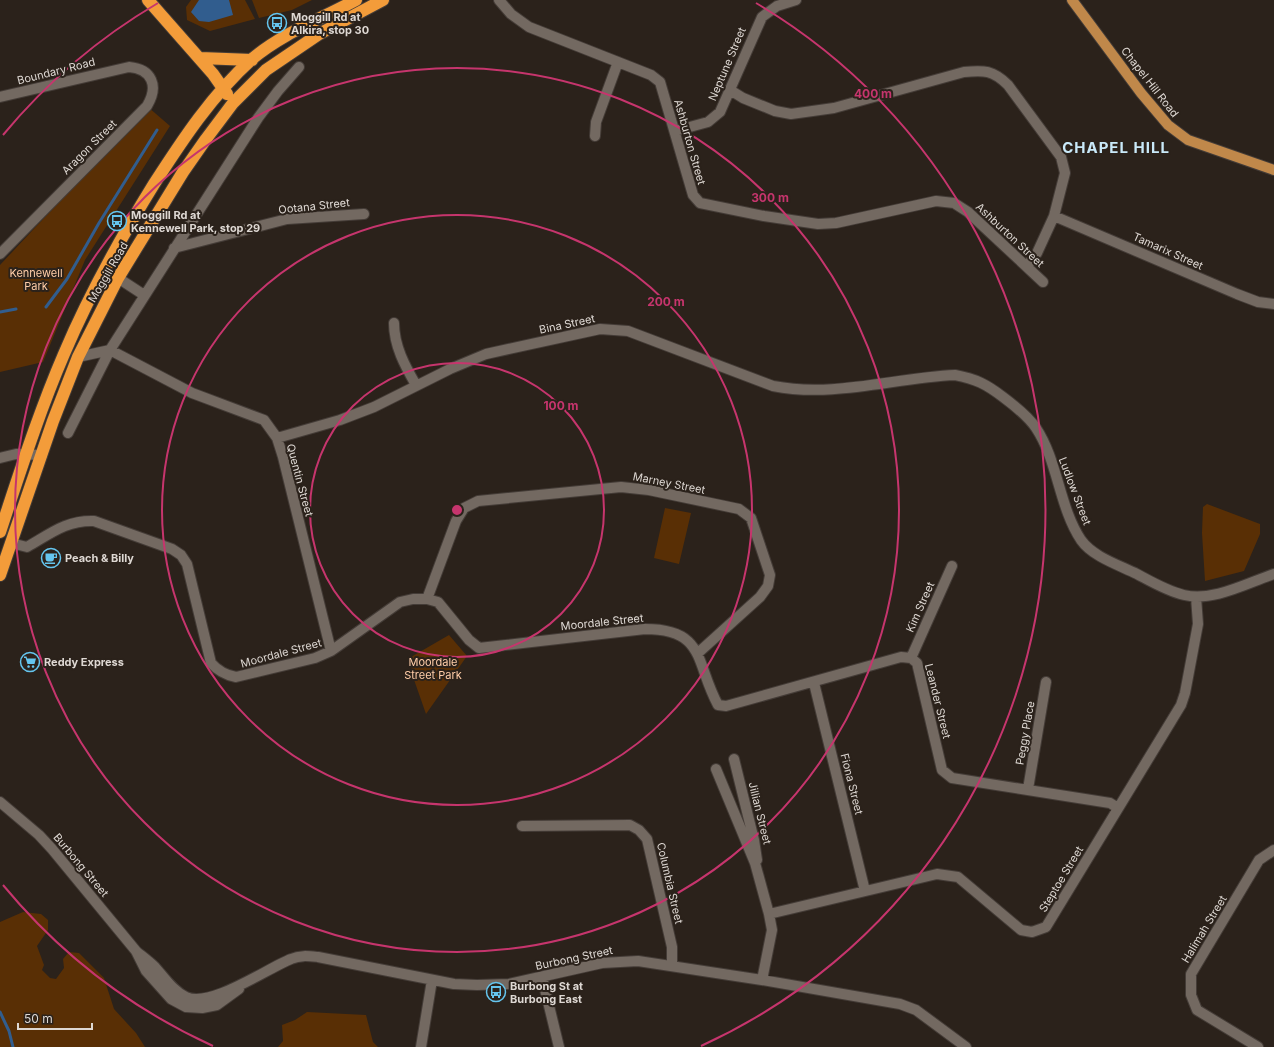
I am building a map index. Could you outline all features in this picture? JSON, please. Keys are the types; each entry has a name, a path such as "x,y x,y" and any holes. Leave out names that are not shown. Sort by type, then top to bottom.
{"highway":[{"path":"148,0 200,58 233,103"},
{"name":"Moggill Road","path":"0,532 26,453 64,352 108,261 170,160 205,109 223,88 252,60 290,33 356,0"},
{"name":"Moggill Road","path":"0,576 78,357 118,278 183,172 233,103 251,84 282,58 319,34 383,0"},
{"path":"200,58 252,60"}],"main road":[{"name":"Chapel Hill Road","path":"1072,0 1141,94 1168,125 1188,140 1274,170"}],"street":[{"name":"Ashburton Street","path":"499,0 511,14 529,27 651,75 660,82 693,195 700,203 764,216 818,224 836,223 936,201 954,203 968,212 1043,282"},
{"name":"Neptune Street","path":"675,131 708,122 720,112 762,17 777,6 796,0"},
{"path":"595,136 596,122 618,62"},
{"path":"68,433 110,350 144,294 258,118 278,91 299,67"},
{"name":"Boundary Road","path":"0,97 117,68"},
{"name":"Aragon Street","path":"0,254 148,106 152,98 153,89 150,75 141,68 117,68"},
{"path":"730,90 742,98 775,111 791,114 834,108 964,72 983,70 999,76 1008,85 1061,157 1065,173 1054,216 1037,252 1027,266"},
{"name":"Ootana Street","path":"174,248 287,219 364,214"},
{"name":"Tamarix Street","path":"1054,216 1258,302 1274,304"},
{"path":"118,278 144,294"},
{"path":"394,323 394,337 406,367 416,386"},
{"name":"Bina Street","path":"277,438 360,412 450,369 486,354 600,329 628,331 773,386 796,390 823,391 892,382"},
{"path":"78,357 110,350"},
{"name":"Quentin Street","path":"110,350 192,393 264,420 277,438 283,457 331,651"},
{"name":"Ludlow Street","path":"892,382 955,375 973,378 985,384 1018,408 1036,427 1043,441 1073,524 1082,541 1094,552 1164,588 1196,597 1215,595 1274,574"},
{"path":"0,458 26,453 42,455"},
{"name":"Marney Street","path":"427,599 456,521 464,508 478,501 621,486 649,490 739,509 751,518 770,575 768,586 760,597 698,654"},
{"name":"Moordale Street","path":"11,543 27,547 69,523 94,521 172,549 181,555 187,564 211,663 217,670 228,676 245,675 315,658 331,651 400,602 413,599 427,599 438,602 469,640 479,648 645,629 664,629 680,634 698,654 711,693 718,705"},
{"name":"Kim Street","path":"911,658 952,566"},
{"name":"Steptoe Street","path":"769,914 937,874 958,878 1021,930 1032,932 1046,927 1181,705 1185,693 1198,624 1196,597"},
{"name":"Leander Street","path":"718,705 726,706 814,683 901,657 911,658 917,663 942,770 952,778 1028,789 1110,804 1118,808"},
{"name":"Peggy Place","path":"1028,789 1046,682"},
{"name":"Fiona Street","path":"814,683 865,891"},
{"name":"Jillian Street","path":"734,759 754,840 758,874"},
{"name":"Jillian Street","path":"716,769 758,874 769,914"},
{"name":"Burbong Street","path":"0,802 39,835 52,849 136,951 154,966 178,992 190,998 210,997 252,980 290,959 307,956 460,985 509,984 610,961 638,961 672,965 900,1004 916,1010 966,1047"},
{"name":"Columbia Street","path":"522,826 630,825 640,830 647,839 656,876 672,947 672,965"},
{"name":"Halimah Street","path":"1258,1047 1197,1010 1191,995 1191,974 1259,860 1274,850"},
{"path":"762,980 772,930 769,914"},
{"path":"542,977 558,1047"},
{"path":"421,1047 432,980"}],"green space":[{"path":"191,0 245,0 255,19 210,31 187,20 186,7"},
{"path":"252,0 312,0 292,10 259,18"},
{"name":"Kennewell Park","path":"148,107 170,126 85,260 43,362 0,372 0,265"},
{"path":"1207,504 1260,524 1260,534 1244,571 1205,581 1202,533 1203,507"},
{"path":"665,508 691,513 679,564 654,558"},
{"name":"Moordale Street Park","path":"449,635 467,656 426,714 412,674 411,657"},
{"path":"23,912 41,914 48,920 48,930 37,946 44,965 42,970 50,978 56,979 64,968 63,959 69,952 79,953 104,978 114,1009 136,1033 145,1047 0,1047 0,922"},
{"path":"307,1012 366,1015 373,1042 378,1047 278,1047 283,1041 282,1025 295,1020"}],"water":[{"path":"199,0 229,0 233,15 209,22 199,21 191,12"}],"waterway":[{"path":"46,307 67,279 99,223 157,130"},
{"path":"0,312 16,309"},
{"path":"0,1012 9,1031 13,1047"}],"place":[{"name":"Moggill Rd at Alkira, stop 30","path":"277,23"},
{"name":"Moggill Rd at Kennewell Park, stop 29","path":"117,221"},
{"name":"Peach & Billy","path":"51,558"},
{"name":"Reddy Express","path":"30,662"},
{"name":"Burbong St at Burbong East","path":"496,992"}],"district":[{"name":"CHAPEL HILL","path":"1116,148"}]}
